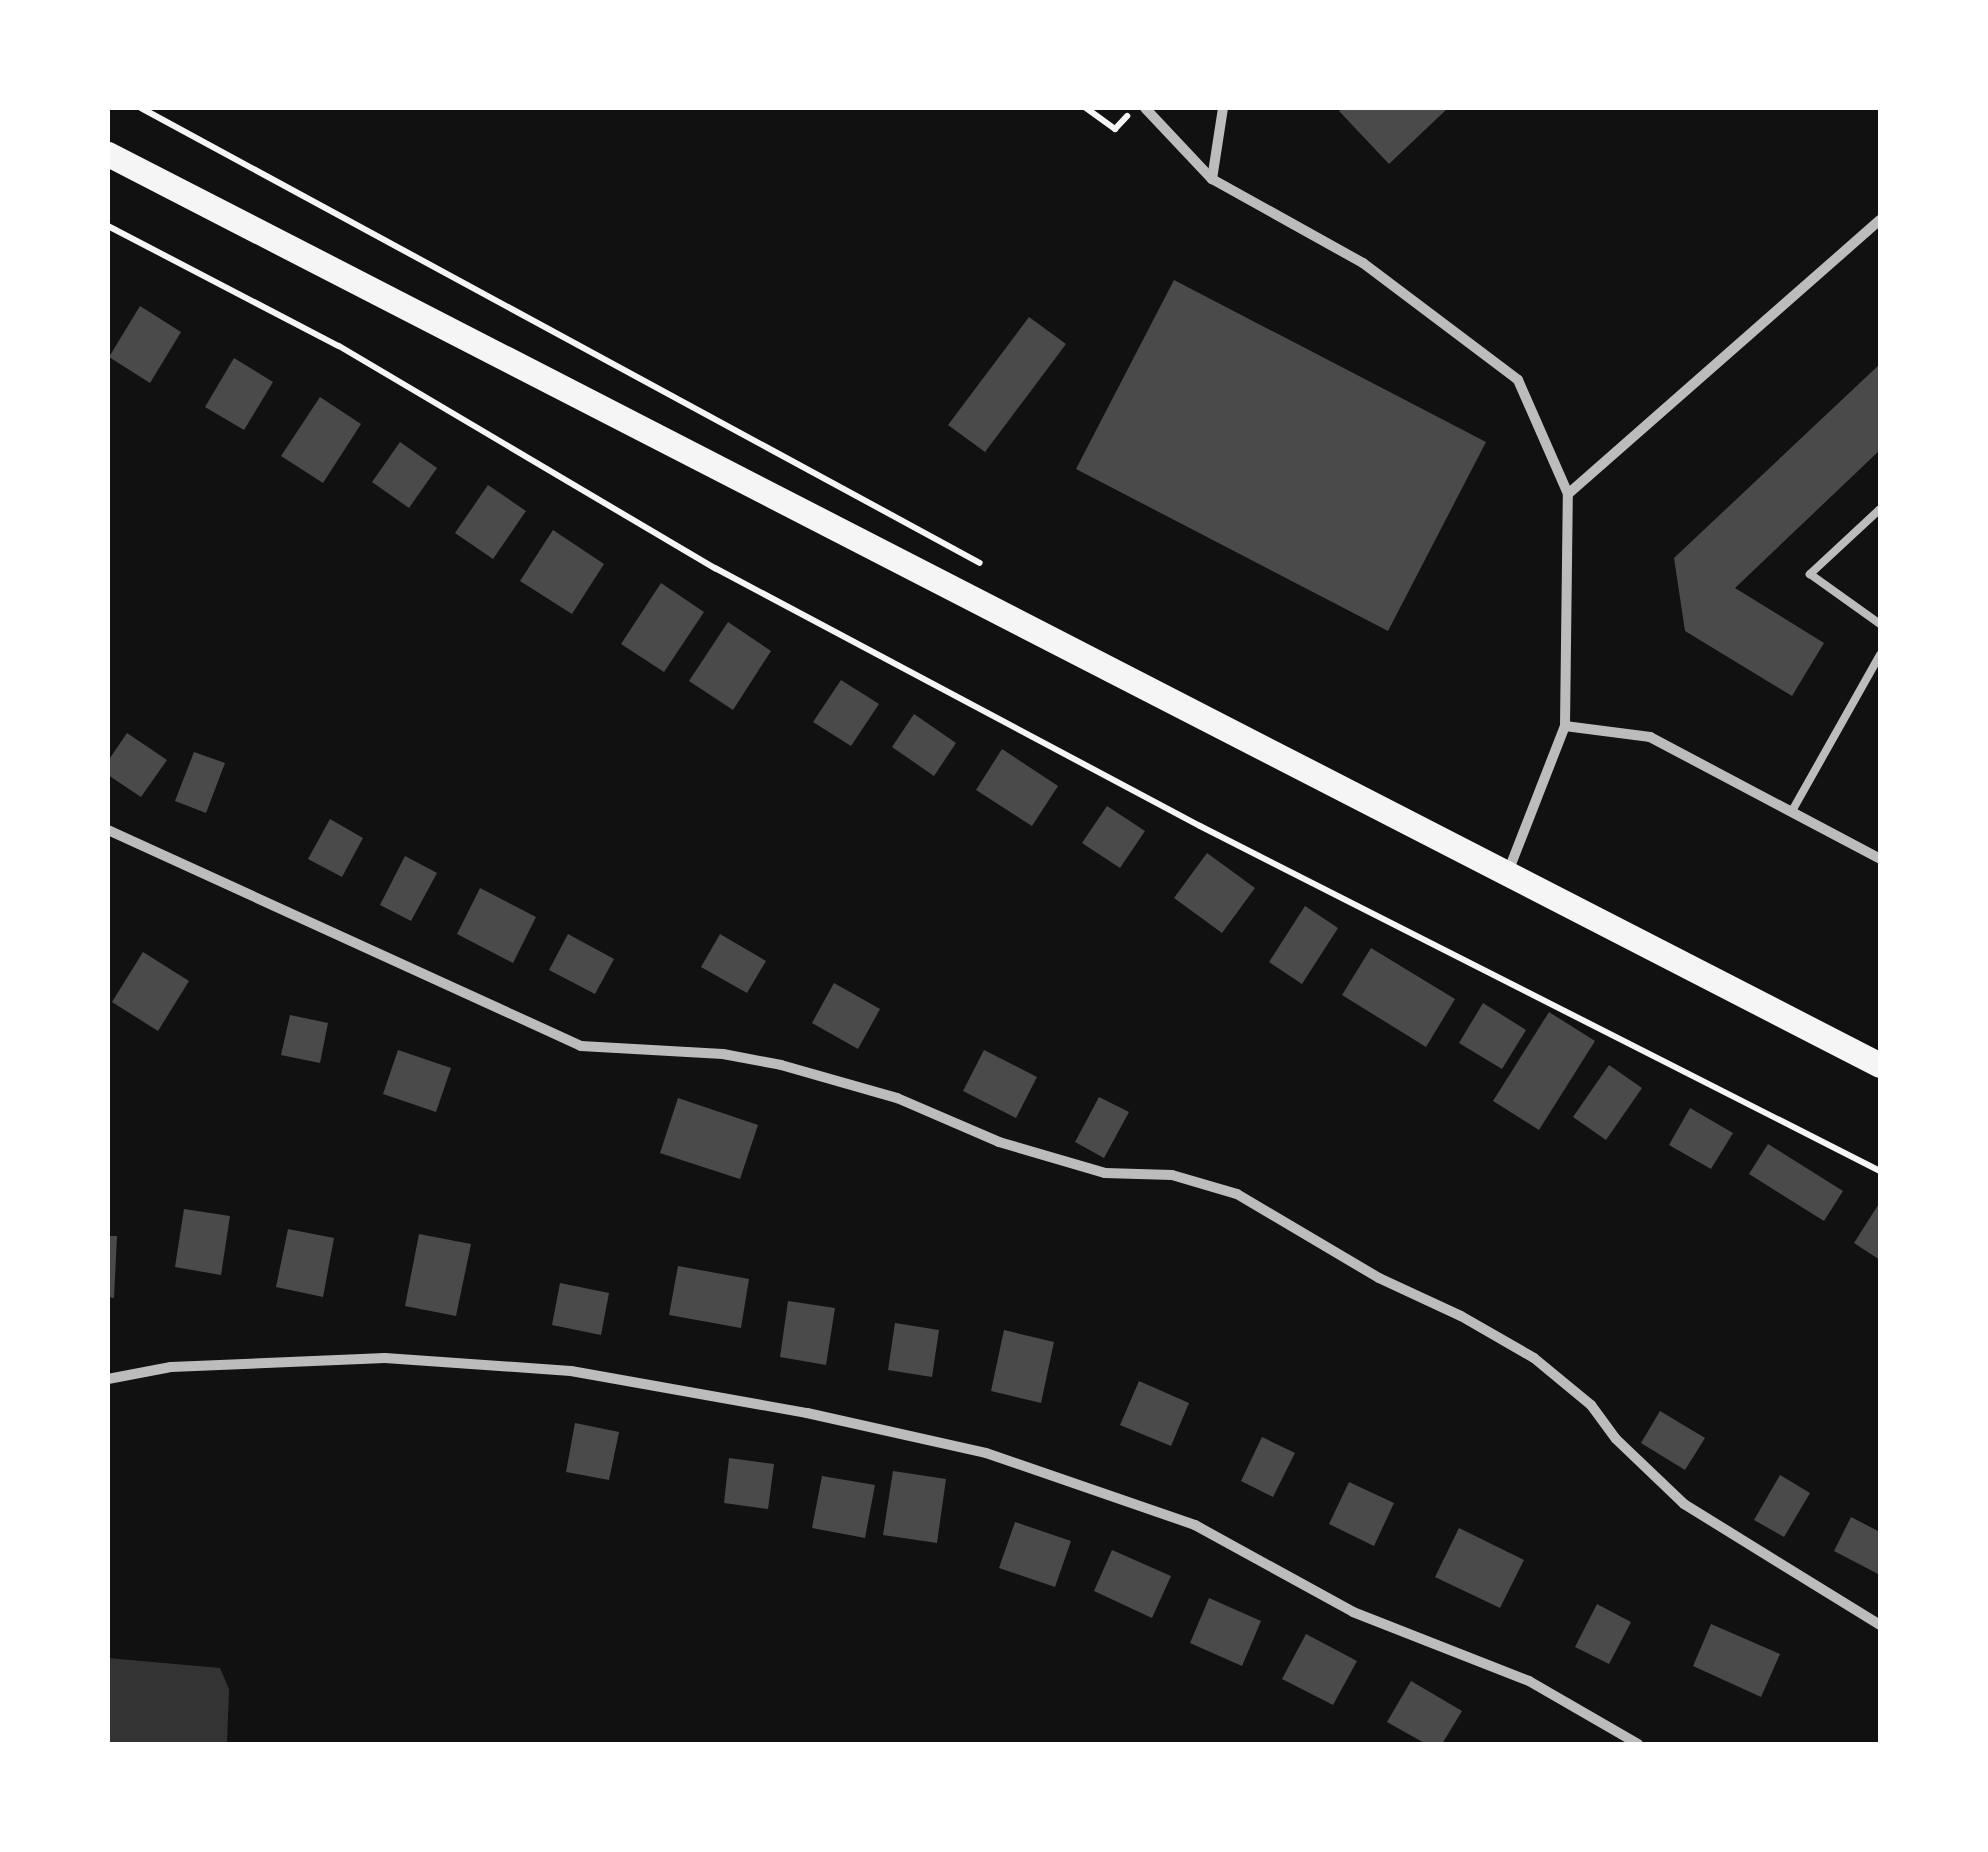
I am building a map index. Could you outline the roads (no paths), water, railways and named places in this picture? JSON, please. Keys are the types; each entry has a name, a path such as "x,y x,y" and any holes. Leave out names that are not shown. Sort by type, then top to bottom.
{"main road":[{"path":"108,154 1880,1064"}],"street":[{"path":"1145,108 1212,178 1363,263 1518,380 1568,494 1565,726 1508,873"},
{"path":"1212,178 1224,108"},
{"path":"1568,494 1880,220"},
{"path":"1565,726 1650,737 1880,859"},
{"path":"108,830 581,1046 723,1054 782,1065 897,1098 999,1142 1104,1173 1172,1175 1237,1194 1379,1278 1462,1316 1534,1358 1592,1404 1616,1439 1684,1504 1880,1624"},
{"path":"108,1379 171,1368 385,1358 571,1371 807,1413 986,1453 1195,1525 1353,1612 1529,1681 1638,1744"}],"lane":[{"path":"1880,509 1810,574 1880,624"},
{"path":"1792,811 1880,655"}]}
